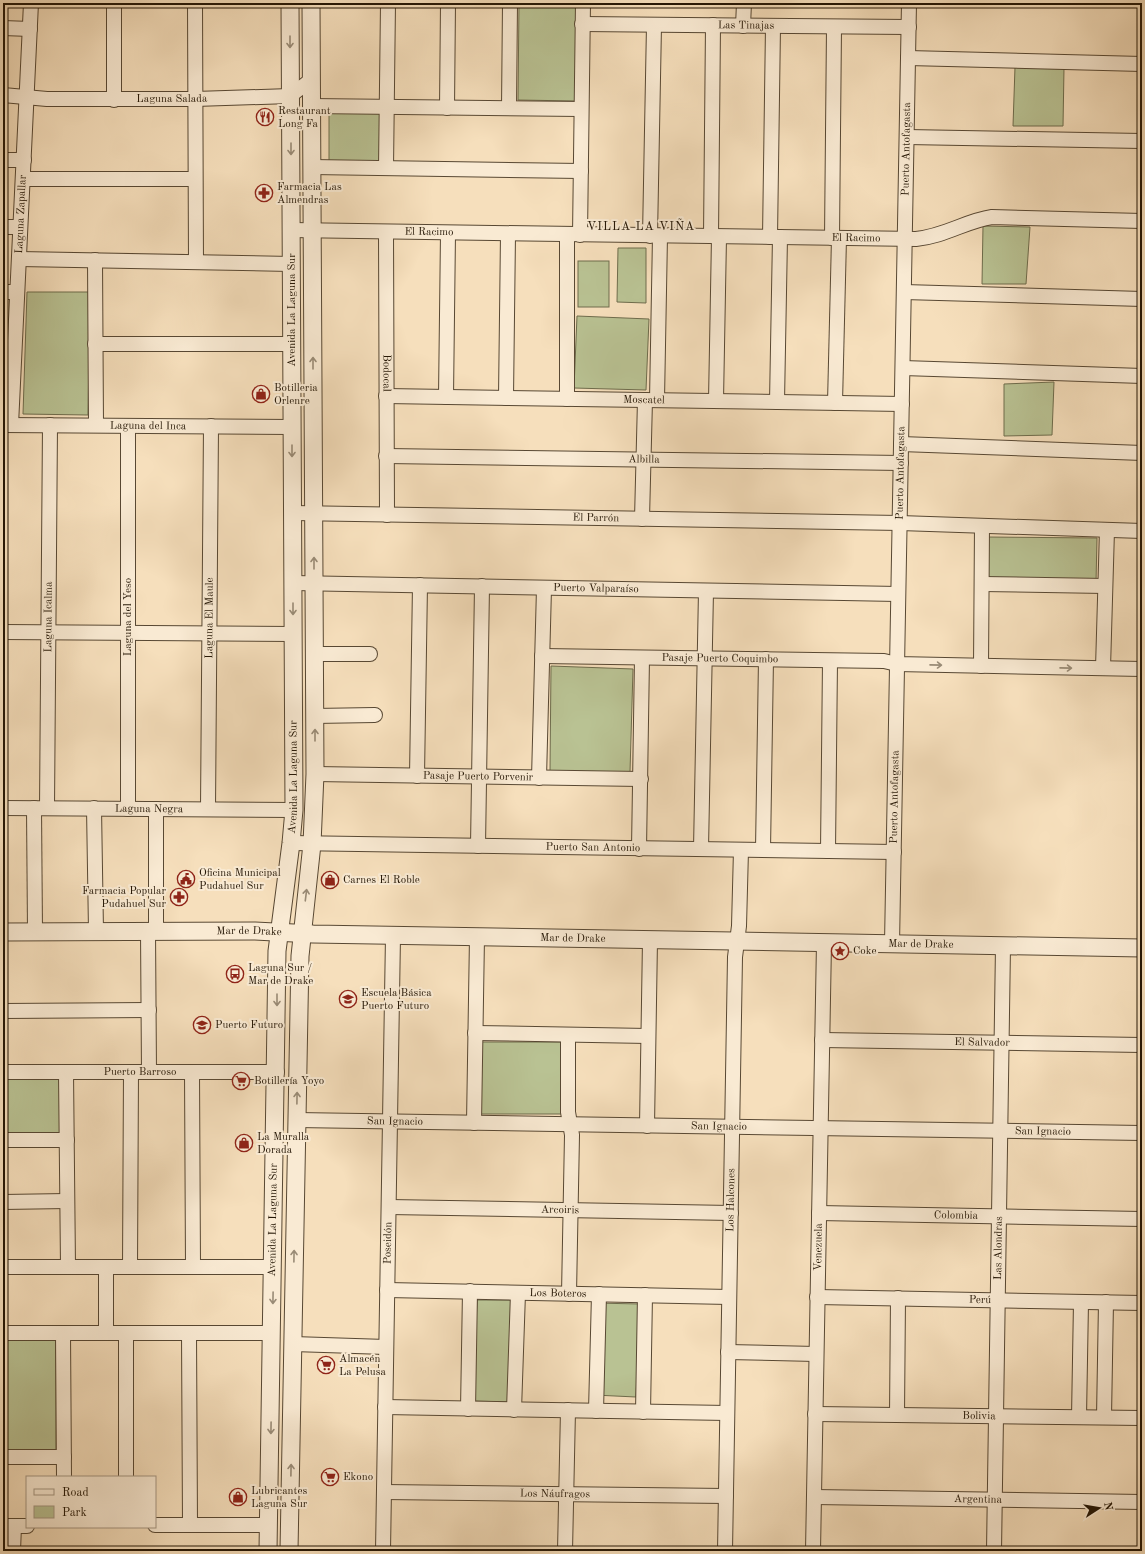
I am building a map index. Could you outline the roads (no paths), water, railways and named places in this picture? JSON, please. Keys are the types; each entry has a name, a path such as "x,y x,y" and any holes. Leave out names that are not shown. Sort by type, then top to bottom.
{"street":[{"name":"Laguna Zapallar","path":"7,425 9,358 17,292 19,259 31,3"},
{"path":"114,3 114,100"},
{"path":"195,3 196,262"},
{"name":"Avenida La Laguna Sur","path":"268,1551 277,1072 278,933 291,844 294,810 290,3"},
{"name":"Avenida La Laguna Sur","path":"289,1551 296,1120 302,934 312,844 315,774 311,3"},
{"path":"386,168 388,3"},
{"path":"447,108 448,3"},
{"path":"509,108 510,3"},
{"path":"567,399 573,235 581,171 583,3"},
{"path":"743,26 744,3"},
{"name":"Puerto Antofagasta","path":"892,944 910,3"},
{"name":"Las Tinajas","path":"582,24 909,27"},
{"path":"642,519 643,460 651,400 655,236 654,25"},
{"path":"713,25 716,401"},
{"path":"773,26 777,402"},
{"path":"834,27 835,403"},
{"path":"3,28 30,29"},
{"path":"908,58 1142,64"},
{"path":"290,96 311,80"},
{"name":"Laguna Salada","path":"3,95 47,99 114,100 290,96"},
{"path":"311,106 581,109"},
{"path":"907,136 1142,141"},
{"path":"3,160 24,160"},
{"path":"312,167 581,171"},
{"path":"23,179 195,179"},
{"name":"El Racimo","path":"291,230 905,239 933,237 975,220 992,217 1142,220"},
{"path":"3,227 20,227"},
{"name":"Bodocal","path":"386,232 387,515"},
{"path":"446,397 448,233"},
{"path":"506,398 508,234"},
{"path":"19,259 291,264"},
{"path":"95,260 96,425"},
{"path":"3,292 17,292"},
{"path":"904,292 1142,299"},
{"path":"95,344 292,344"},
{"path":"902,368 1142,376"},
{"name":"Moscatel","path":"386,396 902,404"},
{"name":"Laguna del Inca","path":"7,425 292,427"},
{"name":"Laguna Icalma","path":"35,932 48,632 50,425"},
{"name":"Laguna del Yeso","path":"128,426 128,809"},
{"name":"Laguna El Maule","path":"208,809 211,426"},
{"path":"901,444 1142,453"},
{"name":"Albilla","path":"386,456 901,463"},
{"name":"El Parrón","path":"293,513 900,523 1142,531"},
{"path":"981,666 982,526"},
{"path":"1103,668 1107,530"},
{"name":"Puerto Valparaíso","path":"293,583 898,594"},
{"path":"982,584 1106,586"},
{"path":"417,776 420,585"},
{"path":"478,846 482,586"},
{"path":"539,778 544,588"},
{"path":"701,849 706,590"},
{"path":"3,632 293,634"},
{"path":"314,654 370,654"},
{"name":"Pasaje Puerto Coquimbo","path":"542,656 884,661 897,664 1142,669"},
{"path":"639,849 642,658"},
{"path":"764,850 766,660"},
{"path":"828,851 830,660"},
{"path":"314,716 375,716"},
{"name":"Pasaje Puerto Porvenir","path":"315,774 641,780"},
{"name":"Laguna Negra","path":"3,808 294,810"},
{"path":"94,808 96,931"},
{"path":"149,1072 149,1010 156,809"},
{"name":"Puerto San Antonio","path":"291,844 894,852"},
{"name":"Los Halcones","path":"725,1551 735,957 739,926 741,850"},
{"name":"Mar de Drake","path":"3,932 255,931 302,934 393,936 1142,948"},
{"name":"Poseidón","path":"383,1551 393,936"},
{"path":"474,1123 476,937"},
{"path":"646,1126 650,940"},
{"name":"Venezuela","path":"813,1551 824,943"},
{"name":"Las Alondras","path":"994,1551 1003,946"},
{"path":"3,1011 149,1010"},
{"path":"475,1033 648,1036"},
{"path":"568,1035 568,1112 572,1135 570,1294"},
{"name":"El Salvador","path":"822,1040 1142,1045"},
{"name":"Puerto Barroso","path":"3,1072 277,1072"},
{"path":"66,1072 68,1267"},
{"path":"130,1072 130,1267"},
{"path":"192,1072 193,1267"},
{"name":"San Ignacio","path":"296,1120 1142,1133"},
{"path":"3,1140 67,1140"},
{"path":"3,1202 67,1201"},
{"name":"Arcoiris","path":"389,1207 731,1213"},
{"name":"Colombia","path":"819,1213 1142,1219"},
{"path":"3,1267 273,1266"},
{"path":"106,1267 106,1333"},
{"name":"Los Boteros","path":"387,1290 729,1297"},
{"path":"468,1409 470,1291"},
{"path":"514,1410 518,1293"},
{"path":"596,1411 599,1294"},
{"path":"643,1412 645,1295"},
{"name":"Perú","path":"817,1297 1142,1303"},
{"path":"897,1415 898,1298"},
{"path":"1079,1417 1081,1302"},
{"path":"1104,1418 1106,1302"},
{"path":"3,1333 272,1333"},
{"path":"63,1333 64,1476"},
{"path":"126,1333 126,1476"},
{"path":"189,1333 190,1525"},
{"path":"293,1344 386,1347"},
{"path":"728,1352 816,1354"},
{"path":"385,1407 727,1413"},
{"path":"565,1551 568,1410"},
{"name":"Bolivia","path":"815,1414 1142,1418"},
{"path":"3,1458 64,1457"},
{"name":"Los Náufragos","path":"384,1492 726,1496"},
{"name":"Argentina","path":"814,1497 1142,1502"},
{"path":"156,1525 269,1525"},
{"path":"13,1551 15,1526"}],"place":[{"name":"Restaurant Long Fa","path":"265,117"},
{"name":"Farmacia Las Almendras","path":"264,193"},
{"name":"Botilleria Orlenre","path":"261,394"},
{"name":"Oficina Municipal Pudahuel Sur","path":"186,879"},
{"name":"Carnes El Roble","path":"330,880"},
{"name":"Farmacia Popular Pudahuel Sur","path":"179,897"},
{"name":"Coke","path":"840,951"},
{"name":"Laguna Sur / Mar de Drake","path":"235,974"},
{"name":"Escuela Básica Puerto Futuro","path":"348,999"},
{"name":"Puerto Futuro","path":"202,1025"},
{"name":"Botillería Yoyo","path":"241,1081"},
{"name":"La Muralla Dorada","path":"244,1143"},
{"name":"Almacén La Pelusa","path":"326,1365"},
{"name":"Ekono","path":"330,1477"},
{"name":"Lubricantes Laguna Sur","path":"238,1497"}],"district":[{"name":"VILLA LA VIÑA","path":"641,227"}]}
